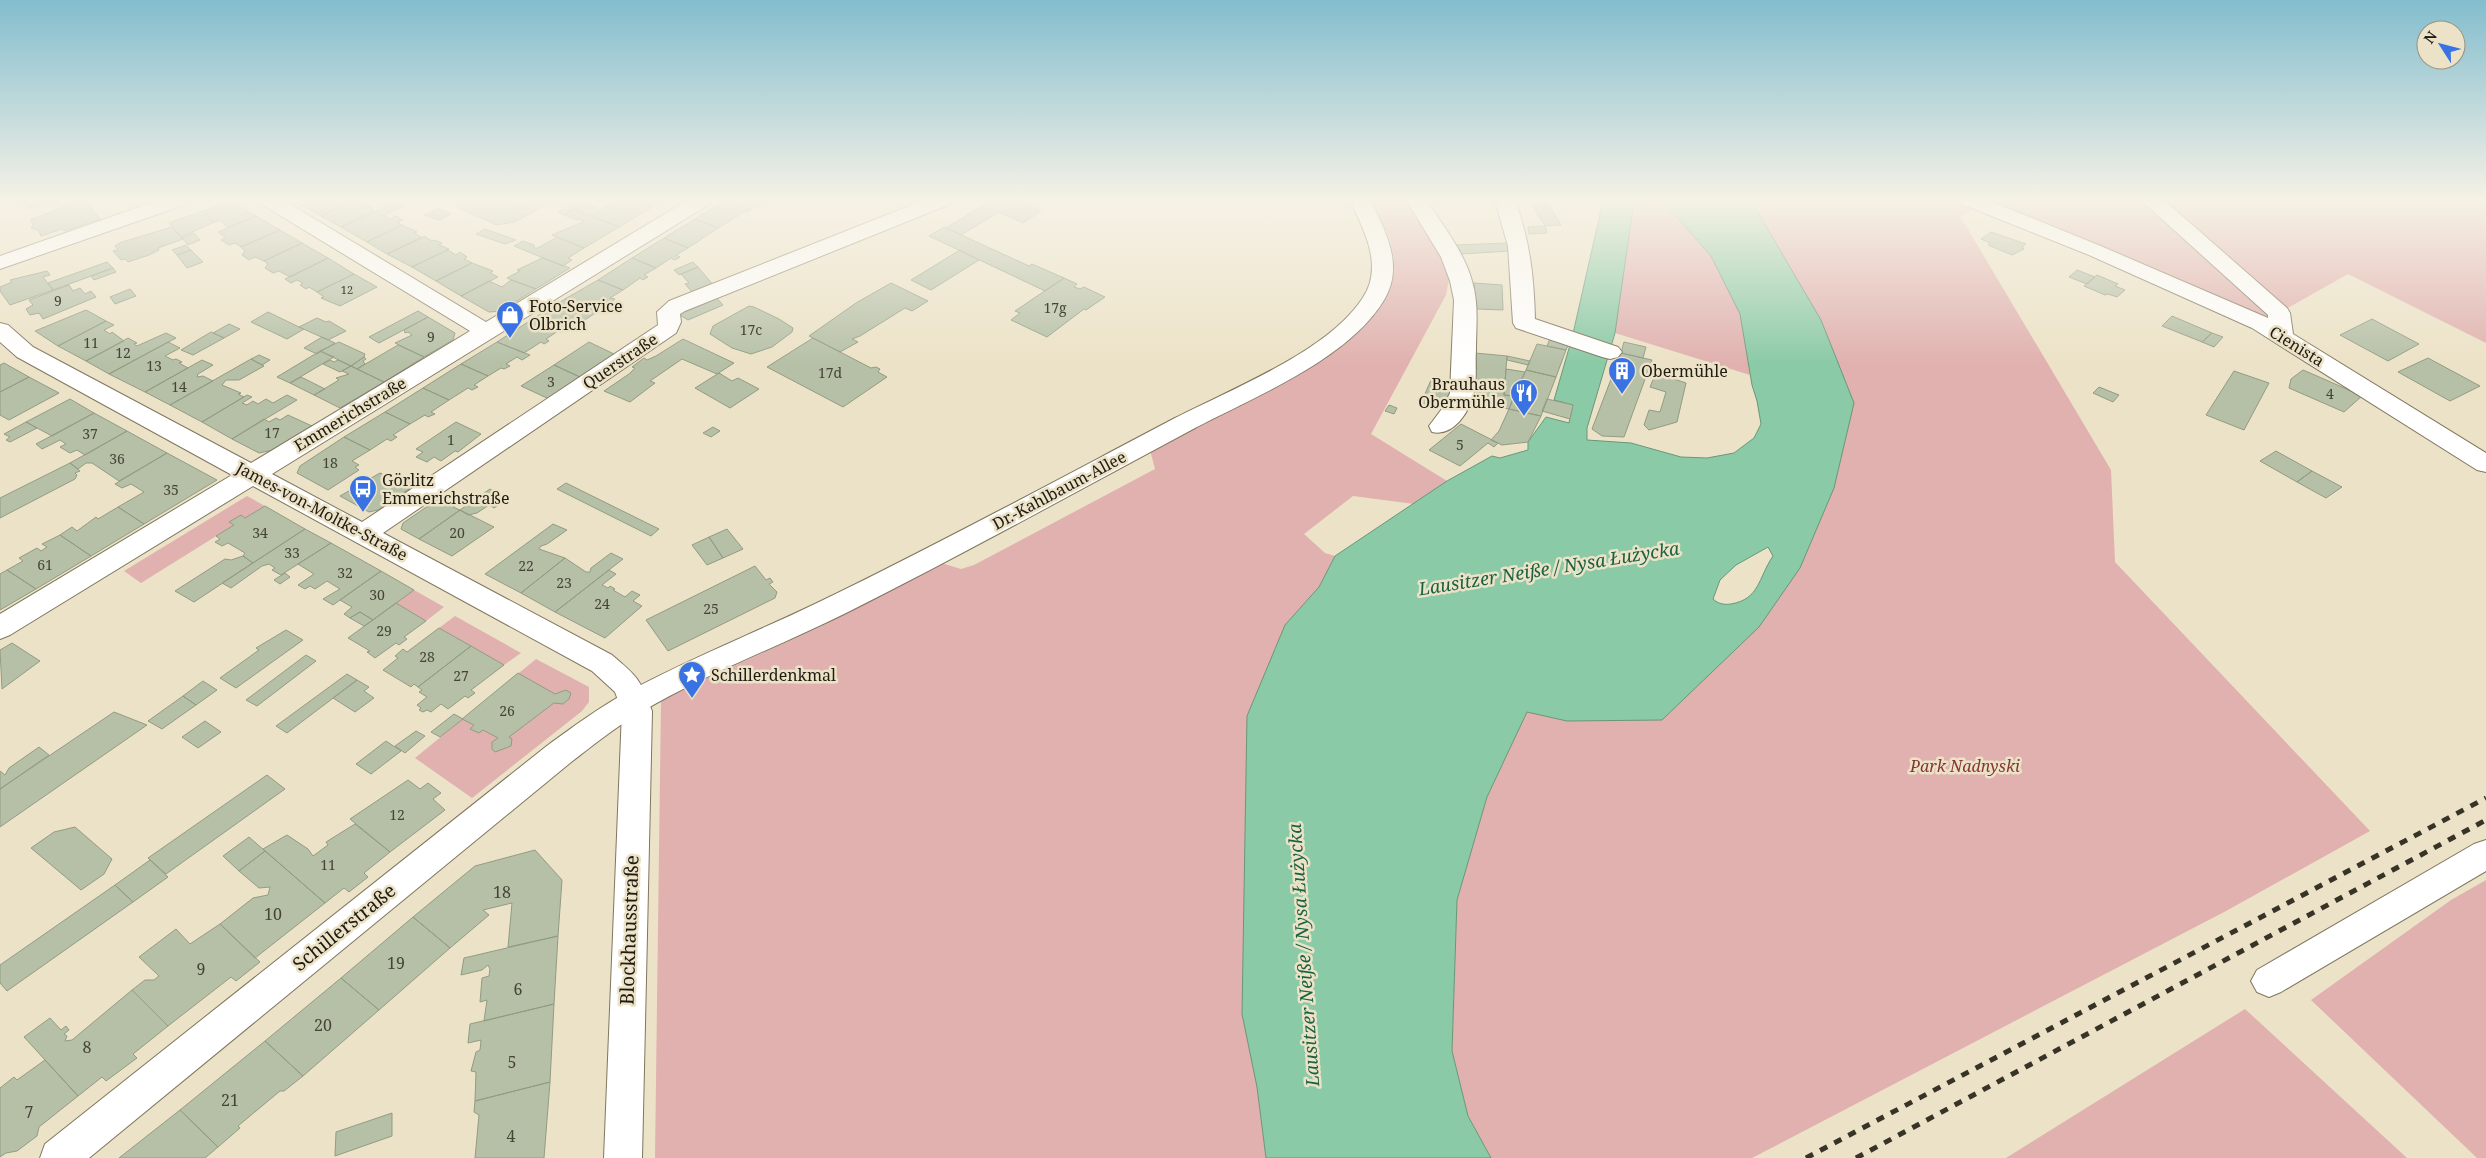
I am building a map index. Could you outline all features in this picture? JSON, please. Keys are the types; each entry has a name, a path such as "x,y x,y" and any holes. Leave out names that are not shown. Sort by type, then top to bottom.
{"street":[{"path":"0,263 23,255"},
{"path":"359,255 486,331"},
{"name":"Emmerichstraße","path":"0,628 613,255"},
{"name":"Querstraße","path":"363,534 668,328 670,322 668,312 677,306 806,255"},
{"name":"Dr.-Kahlbaum-Allee","path":"635,702 826,611 944,551 1276,375 1326,346 1364,314 1377,293 1383,277 1382,255"},
{"path":"1441,426 1457,408 1464,387 1466,315 1464,292 1460,277 1449,255"},
{"path":"1521,255 1523,268 1524,323 1610,352"},
{"name":"Cienista","path":"2105,255 2260,323 2486,464"},
{"path":"2212,255 2279,314 2282,337"},
{"name":"James-von-Moltke-Straße","path":"0,330 25,352 602,663 628,686 635,702"},
{"name":"Schillerstraße","path":"58,1158 559,754 635,702"},
{"name":"Blockhausstraße","path":"623,1158 637,711 635,702"},
{"path":"2269,981 2486,854"}],"green space":[{"path":"1393,255 1444,255 1450,274 1446,295 1371,434 1447,481 1414,504 1353,496 1304,534 1325,553 1335,556 1319,587 1285,625 1257,1087 1266,1158 655,1158 661,699 820,627 941,563 961,569 974,565 1155,469 1150,450 1324,356 1390,283"},
{"path":"1626,255 1710,255 1740,314 1750,375 1615,333"},
{"name":"Park Nadnyski","path":"1762,255 1983,255 2111,470 2115,562 2370,831 2226,911 1752,1158 1491,1158 1468,1116 1452,1051 1457,900 1487,797 1527,711 1567,721 1800,568"},
{"name":"Park Nadnyski","path":"2095,255 2486,255 2486,343 2348,274 2279,313 2282,337"},
{"path":"247,496 265,506 245,518 241,515 229,522 234,525 141,583 124,571"},
{"path":"414,590 444,607 426,621 396,603"},
{"path":"455,616 521,653 504,665 439,628"},
{"path":"536,659 589,687 589,702 582,711 472,798 415,758"},
{"path":"2486,880 2486,1158 2477,1158 2311,1000 2451,900"},
{"path":"2245,1009 2407,1158 2006,1158"}],"water":[{"name":"Lausitzer Neiße / Nysa Łużycka","path":"1591,255 1626,255 1615,333 1587,428 1587,440 1631,443 1681,457 1707,458 1734,453 1754,438 1761,424 1752,385 1740,314 1710,255 1783,255 1821,320 1854,403 1834,488 1800,568 1759,627 1662,720 1567,721 1527,712 1487,797 1457,900 1452,1051 1468,1116 1491,1158 1266,1158 1257,1087 1242,1014 1247,716 1285,625 1319,587 1335,556 1447,481 1492,456 1500,458 1528,450 1528,442 1546,417 1569,423 1573,405 1554,400 1572,338","holes":["1768,547 1773,556 1757,586 1748,597 1729,604 1719,603 1713,599 1720,580 1736,565"]}],"building":[{"path":"117,255 149,255 128,262 125,259 121,260"},
{"path":"177,255 196,255 203,262 187,268"},
{"path":"242,255 277,255 264,261 255,257 249,260"},
{"path":"277,255 323,255 328,258 290,277 279,271 273,273 265,268 268,264 264,261"},
{"path":"389,255 437,255 412,267"},
{"path":"437,255 464,255 467,257 464,259 472,263 436,281 412,267"},
{"path":"536,255 573,255 568,258 572,260 563,266"},
{"path":"637,255 676,255 680,257 675,260 671,258 656,268 632,258"},
{"path":"952,255 970,255 979,260 931,290 911,280"},
{"path":"969,255 1005,255 1029,266 1032,264 1064,278 1045,291"},
{"path":"328,258 354,274 317,292 309,287 306,289 300,285 303,283 297,280 291,283 285,279"},
{"path":"542,258 570,268 536,289 507,278 520,271 517,270"},
{"path":"632,258 656,268 644,275 648,277 643,280 640,278 623,290 598,280"},
{"path":"107,262 113,268 53,290 48,283"},
{"path":"693,262 698,267 679,275 674,270"},
{"path":"472,263 493,271 490,273 498,277 461,296 436,281"},
{"path":"698,267 714,286 693,293 685,284 689,283 681,274"},
{"path":"113,268 116,272 94,280 91,276"},
{"path":"2077,270 2095,277 2087,284 2069,277"},
{"path":"47,271 50,275 43,277 53,290 10,305 0,291 0,287 12,282 10,280"},
{"path":"354,274 377,287 340,306 321,298 324,297 317,292"},
{"path":"2097,275 2118,284 2115,286 2125,290 2117,297 2105,295 2084,286"},
{"path":"1064,278 1077,284 1074,287 1080,289 1084,287 1105,297 1086,310 1084,309 1047,337 1011,320 1020,313 1015,311"},
{"path":"511,280 536,289 501,311 489,312 461,296 489,281 502,287"},
{"path":"598,280 623,290 610,298 615,299 610,303 605,301 592,310 565,299"},
{"path":"891,283 928,301 912,311 905,308 852,339 858,342 840,352 809,336 856,303"},
{"path":"1474,283 1502,285 1503,310 1476,309"},
{"path":"69,285 73,291 80,288 85,294 91,291 96,297 43,319 39,313 30,315 26,309 33,305 29,300"},
{"path":"130,289 136,296 115,304 110,297"},
{"path":"714,295 723,305 688,320 675,312"},
{"path":"565,299 597,312 577,325 572,325 561,332 531,320"},
{"path":"749,306 779,319 793,328 792,332 772,347 751,354 732,348 710,334 713,326"},
{"path":"86,310 106,321 58,346 35,331"},
{"path":"418,311 428,317 379,343 369,337"},
{"path":"268,312 304,329 287,339 251,322"},
{"path":"2172,316 2212,333 2202,342 2162,326"},
{"path":"428,317 455,333 453,340 424,357 395,343 412,335 408,332 405,333 404,330"},
{"path":"317,318 326,322 329,321 346,331 328,340 299,327"},
{"path":"2372,319 2419,344 2388,361 2340,335"},
{"path":"531,320 558,331 546,339 549,341 544,344 541,342 524,353 497,342"},
{"path":"106,321 114,325 104,330 110,334 112,332 124,341 86,361 58,346"},
{"path":"229,324 240,329 224,338 213,333"},
{"path":"211,332 224,338 193,355 181,350"},
{"path":"166,333 176,338 109,374 86,361 128,338 137,343 134,344 137,346"},
{"path":"2212,333 2223,337 2214,347 2202,342"},
{"path":"1551,336 1570,341 1566,350 1547,346"},
{"path":"322,337 335,343 317,354 304,348"},
{"path":"813,338 871,368 876,367 880,369 878,372 887,377 843,407 767,367"},
{"path":"683,339 734,363 717,374 682,359 650,381 655,383 630,402 604,391 629,374 635,368 632,367 644,358 647,360 656,356"},
{"path":"168,342 180,348 165,356 182,362 179,363 188,368 145,392 109,374"},
{"path":"339,342 365,354 364,357 351,366 320,351"},
{"path":"497,342 530,355 522,360 517,357 506,364 510,366 504,369 501,368 488,376 461,364"},
{"path":"589,342 616,355 582,378 554,365"},
{"path":"1624,342 1646,347 1643,358 1621,353"},
{"path":"1537,344 1566,350 1556,377 1526,370"},
{"path":"398,345 424,357 384,382 357,369"},
{"path":"320,351 334,357 290,383 277,377"},
{"path":"1475,353 1507,356 1504,395 1514,396 1509,409 1469,403"},
{"name":"Obermühle","path":"1621,353 1652,360 1624,437 1602,436 1592,429"},
{"path":"259,355 270,360 262,365 251,359"},
{"path":"1507,356 1530,361 1528,365 1507,360"},
{"path":"364,357 366,359 363,361 365,364 357,369 351,366"},
{"path":"2428,358 2480,386 2450,401 2398,372"},
{"path":"251,359 264,366 239,380 226,380 222,385 241,393 238,394 244,397 202,422 170,405"},
{"path":"202,360 213,365 198,374 197,377 203,376 213,381 170,405 145,392"},
{"path":"330,360 334,362 338,360 351,366 340,372 323,364"},
{"path":"4,363 29,377 0,392 0,365"},
{"path":"461,364 488,376 474,385 478,387 472,390 468,388 449,400 423,388"},
{"path":"554,365 582,378 549,399 521,386"},
{"path":"351,366 384,382 340,408 314,395 339,380 336,378 349,374 342,371"},
{"path":"1506,369 1525,372 1514,396 1504,395"},
{"path":"1526,370 1556,377 1541,416 1509,409"},
{"path":"2303,370 2362,396 2344,412 2289,388 2291,379"},
{"path":"2234,371 2269,383 2244,430 2206,415"},
{"path":"719,373 732,381 738,378 759,389 730,408 695,388"},
{"path":"1659,374 1686,383 1677,422 1649,430 1644,425 1649,410 1660,412 1666,392 1650,387 1655,375"},
{"path":"29,377 59,393 9,420 0,415 0,392"},
{"path":"301,377 325,389 314,395 290,383"},
{"path":"1431,380 1456,386 1446,409 1421,403"},
{"path":"2099,387 2119,395 2113,402 2093,393"},
{"path":"423,388 449,400 431,412 435,414 428,417 425,415 410,424 385,412"},
{"path":"247,395 252,397 242,403 247,405 253,401 258,404 266,399 273,403 287,395 297,400 232,439 202,422"},
{"path":"70,399 94,413 52,436 26,422"},
{"path":"1547,399 1573,405 1570,419 1542,411"},
{"path":"1389,405 1397,408 1394,414 1385,411"},
{"path":"1509,409 1541,416 1528,442 1502,445 1491,440 1499,431"},
{"path":"385,412 410,424 393,435 397,437 391,441 387,439 370,450 344,437"},
{"path":"94,413 127,431 85,455 77,450 70,453 60,447 66,444 60,440 42,449 36,444"},
{"path":"288,415 312,426 273,450 259,453 232,439 264,419 269,422 276,418 280,420"},
{"path":"26,422 37,428 10,442 6,440 10,437 4,434"},
{"path":"456,422 481,434 458,452 455,451 441,461 434,457 427,462 416,457 423,452 416,449"},
{"path":"1461,424 1498,443 1494,447 1488,443 1460,466 1429,450"},
{"path":"713,427 720,431 711,437 703,433"},
{"path":"127,431 167,453 119,481 92,463 86,463 78,469 70,463"},
{"path":"344,437 370,450 352,461 359,465 355,467 359,470 328,490 297,473 300,466"},
{"path":"2276,451 2312,471 2297,482 2260,461"},
{"path":"167,453 217,480 144,524 118,507 144,492 131,484 122,488 115,484"},
{"path":"70,463 80,471 75,473 77,475 75,479 0,518 0,498"},
{"path":"2312,471 2342,487 2326,498 2297,482"},
{"path":"380,473 400,481 406,476 418,483 378,510 369,512 340,496"},
{"path":"566,483 659,529 651,536 557,489"},
{"path":"490,489 508,499 494,508 489,505 477,513 468,515 460,510"},
{"path":"444,495 454,500 458,504 453,507 460,510 419,539 401,529 403,523"},
{"path":"265,506 305,529 253,563 243,556 245,553 228,543 222,546 215,542 220,539 216,536 234,525 229,522 241,515 245,518"},
{"path":"118,507 144,524 91,556 60,535 72,527 77,531 96,517 98,519"},
{"path":"460,510 494,527 452,556 419,539"},
{"path":"553,524 567,530 539,549 565,558 521,593 485,574"},
{"path":"305,529 331,543 281,575 272,570 275,568 269,564 262,566 231,588 222,583"},
{"path":"727,529 743,549 723,558 709,537"},
{"path":"60,535 91,556 36,589 7,570 23,561 19,558 37,548 41,551 47,547 42,544"},
{"path":"709,537 723,558 707,565 692,545"},
{"path":"331,543 381,571 333,605 323,599 340,589 327,581 315,589 310,586 305,589 298,585 314,574 298,564"},
{"path":"611,553 623,559 555,612 521,593 565,558 586,572 590,572 591,568"},
{"path":"243,556 253,563 194,602 175,591 225,559 231,560"},
{"path":"755,566 766,580 770,578 773,582 769,584 777,592 775,598 668,651 646,620"},
{"path":"7,570 36,589 0,610 0,574"},
{"path":"609,570 616,574 602,585 608,588 610,586 625,597 632,591 640,595 633,601 642,606 605,638 555,612"},
{"path":"381,571 414,590 373,620 360,612 350,618 344,614 352,607 340,600"},
{"path":"285,573 290,577 280,584 274,580"},
{"path":"396,603 426,621 404,637 407,639 399,645 396,643 375,658 367,652 370,651 348,638"},
{"path":"360,612 373,620 364,626 350,618"},
{"path":"439,628 471,646 418,687 414,684 411,687 383,670 398,658 395,656 403,649 407,652"},
{"path":"286,630 303,640 236,688 220,678 259,650 256,648"},
{"path":"12,643 40,661 2,689 0,650"},
{"path":"471,646 504,665 471,690 475,693 468,698 465,696 448,709 441,704 431,712 419,710 421,708 417,705 427,697 419,692 422,690 418,687"},
{"path":"306,655 316,661 257,706 246,700"},
{"path":"518,673 555,694 566,690 571,693 569,699 563,704 554,703 509,737 512,739 511,746 495,752 492,749 492,742 498,738 483,730 479,733 470,729 474,725 462,719"},
{"path":"347,674 357,680 287,733 276,726"},
{"path":"357,680 369,687 364,691 374,698 355,712 333,698"},
{"path":"203,681 217,690 196,705 183,696"},
{"path":"183,696 196,705 162,729 148,721"},
{"path":"114,712 147,725 0,827 0,789"},
{"path":"454,714 463,719 440,737 431,732"},
{"path":"205,721 221,732 198,748 182,737"},
{"path":"416,731 425,736 405,753 395,746"},
{"path":"386,741 401,751 371,774 356,764"},
{"path":"39,747 49,755 0,789 0,771 5,775 9,768"},
{"path":"267,775 285,789 166,874 148,858"},
{"path":"408,780 420,789 428,783 441,793 433,799 445,810 390,852 350,819"},
{"path":"355,824 390,852 364,873 368,877 349,892 344,888 325,903 263,849 287,835 308,849 313,856 328,845 326,842"},
{"path":"75,827 112,859 104,874 81,890 31,848 54,832"},
{"path":"249,837 265,851 239,871 223,856"},
{"path":"535,850 562,880 558,936 508,947 512,903 483,910 489,915 450,948 413,917 475,866"},
{"path":"265,851 325,903 255,958 220,924 253,898 268,895 270,887 259,888 239,871"},
{"path":"150,860 168,877 133,902 115,885"},
{"path":"115,885 133,902 7,991 0,983 0,965"},
{"path":"413,917 450,948 379,1010 341,978"},
{"path":"220,924 260,962 236,981 231,977 168,1026 132,990 145,980 154,980 159,976 139,957 176,929 190,944"},
{"path":"558,936 554,1004 484,1021 487,1000 480,1002 482,978 489,976 490,969 488,965 482,970 461,975 464,958"},
{"path":"341,978 379,1010 303,1076 265,1041"},
{"path":"132,990 168,1026 133,1054 137,1058 106,1081 102,1077 78,1096 24,1037 50,1018 61,1030 66,1026 69,1030 64,1034 67,1036 65,1041 72,1040"},
{"path":"554,1004 550,1082 475,1101 476,1072 471,1071 476,1052 480,1050 481,1040 468,1043 470,1024"},
{"path":"265,1041 303,1076 284,1091 280,1091 238,1126 240,1128 218,1147 180,1110"},
{"path":"45,1060 78,1096 39,1127 37,1136 17,1151 6,1153 0,1157 0,1088 14,1077 17,1080"},
{"path":"550,1082 544,1158 475,1158 479,1115 474,1112 475,1101"},
{"path":"180,1110 218,1147 205,1158 119,1158"},
{"path":"392,1113 392,1136 335,1156 336,1132"}],"railway":[{"path":"1806,1158 2486,798"},
{"path":"1856,1158 2486,820"}],"place":[{"name":"Foto-Service Olbrich","path":"510,339"},
{"name":"Obermühle","path":"1622,395"},
{"name":"Brauhaus Obermühle","path":"1524,417"},
{"name":"Görlitz Emmerichstraße","path":"363,513"},
{"name":"Schillerdenkmal","path":"692,699"}]}
